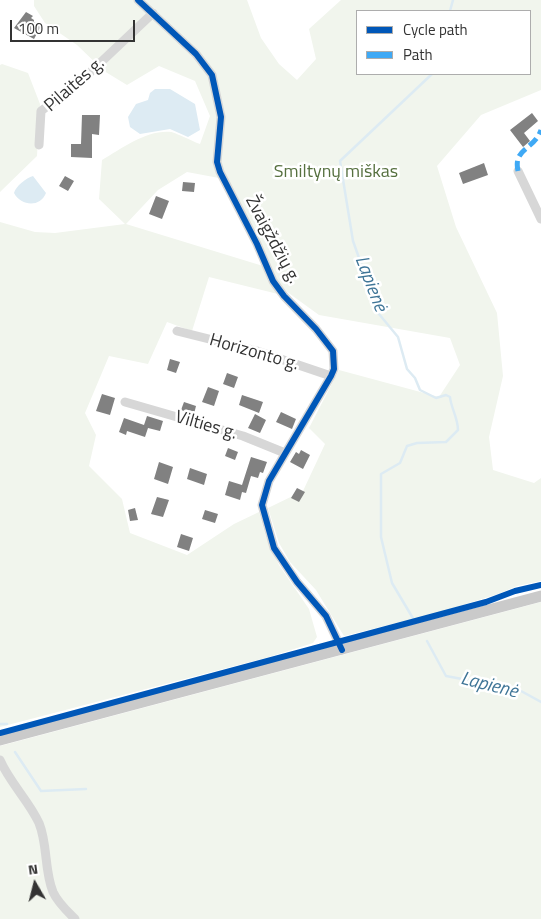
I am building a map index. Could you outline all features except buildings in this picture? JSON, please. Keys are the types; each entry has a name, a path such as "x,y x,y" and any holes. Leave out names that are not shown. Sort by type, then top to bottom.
{"main road":[{"path":"0,740 541,596"}],"street":[{"name":"Žvaigždžių g.","path":"138,0 196,54 212,75 221,117 217,162 220,172 257,244 273,281 333,351 334,369 331,376 269,481 262,504 274,548 297,582 326,616 342,650"},
{"name":"Pilaitės g.","path":"39,145 41,111 81,81 153,13"},
{"path":"518,171 541,219"},
{"name":"Horizonto g.","path":"177,331 257,352 331,376"},
{"name":"Vilties g.","path":"125,402 243,436 285,453"},
{"path":"0,760 9,778 34,813 40,825 53,892 75,919"}],"green space":[{"name":"Smiltynų miškas","path":"34,0 247,0 261,38 279,64 297,80 316,59 309,29 341,0 541,0 541,90 481,115 437,166 456,227 497,313 503,376 489,437 493,470 534,483 541,478 541,581 517,586 498,594 437,613 344,636 316,590 290,562 279,543 268,508 303,491 325,444 309,428 339,370 439,397 460,365 450,338 319,315 279,286 219,178 187,172 158,190 126,224 263,266 278,294 209,277 192,331 167,322 148,364 109,356 85,413 96,435 89,466 122,499 130,533 187,555 234,524 259,512 266,537 279,565 309,609 317,637 313,643 269,657 0,727 0,222 35,232 55,233 125,224 99,199 102,160 135,141 162,132 173,132 200,144 210,116 195,81 159,66 127,85 104,71 77,45 45,23 34,6"},
{"path":"2,64 28,73 40,104 37,156 0,192 0,65"},
{"path":"541,602 541,919 0,919 0,746"}],"shaded area":[{"path":"155,89 170,89 195,104 200,130 188,137 170,129 140,134 130,127 128,117 136,104 148,100 150,93"},
{"path":"33,176 46,193 39,201 30,204 21,201 14,193 22,183"}],"waterway":[{"name":"Lapienė","path":"450,10 453,0"},
{"name":"Lapienė","path":"414,620 392,583 381,537 381,474 400,463 407,446 417,443 446,442 458,430 458,426 450,397 446,395 436,398 420,390 415,378 407,369 398,337 379,314 353,241 340,161 431,75"},
{"name":"Lapienė","path":"427,641 446,676 521,691 541,702"},
{"path":"0,724 7,724"},
{"path":"15,752 41,791 86,789"}],"marked path":[{"path":"518,171 518,158 534,142 541,130"}],"cycle path":[{"path":"138,0 196,54 212,75 221,117 217,162 220,172 257,244 273,281 333,351 334,369 331,376 269,481 262,505 274,548 297,582 326,616 342,650"},
{"path":"0,733 486,602 515,591 541,585"}]}
